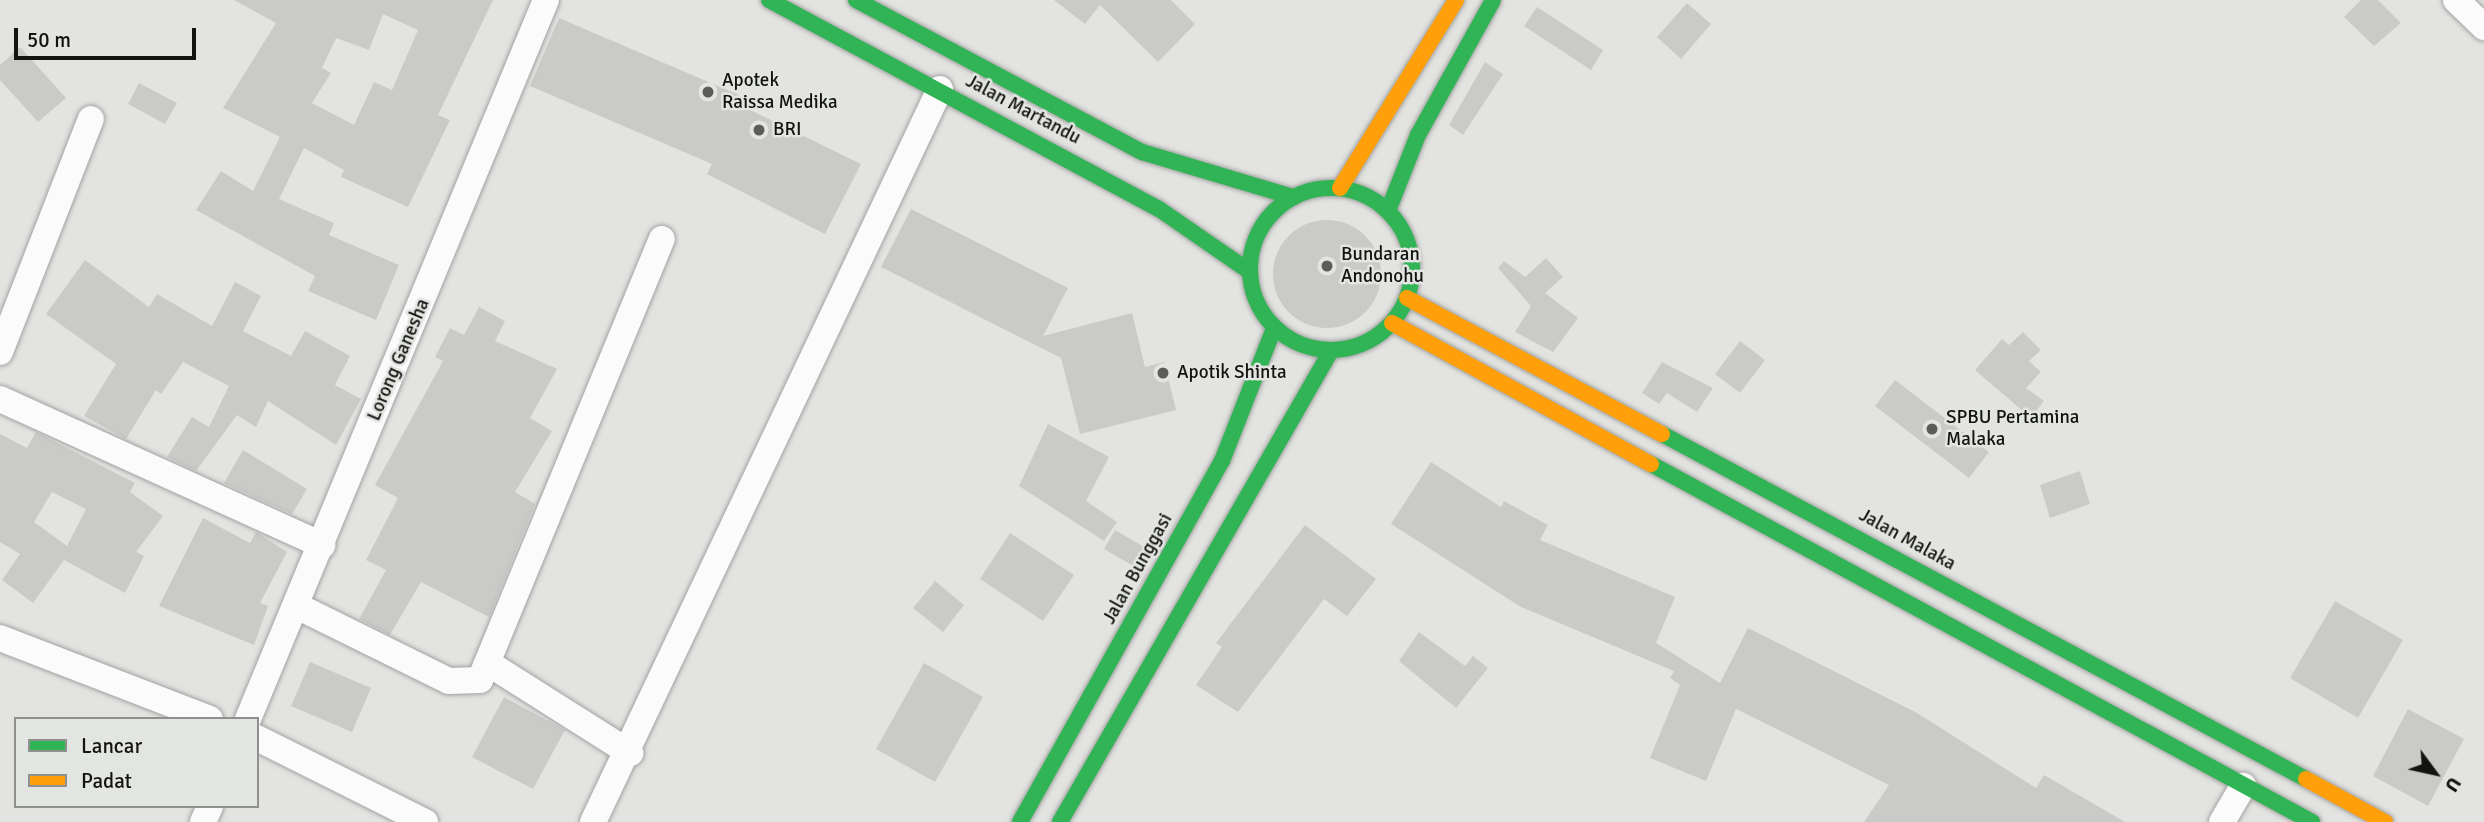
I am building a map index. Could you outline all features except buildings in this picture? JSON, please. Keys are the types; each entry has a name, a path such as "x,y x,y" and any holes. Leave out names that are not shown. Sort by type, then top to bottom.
{"main road":[{"name":"Jalan Martandu","path":"769,0 940,89 1160,209 1249,271"},
{"name":"Jalan Martandu","path":"856,0 1142,152 1293,197"},
{"path":"1340,188 1456,0"},
{"path":"1388,211 1418,135 1493,0"},
{"path":"1340,188 1388,211 1411,251 1407,298 1392,323 1365,344 1331,351 1300,345 1274,328 1261,312 1249,271 1259,233 1293,197 1340,188"},
{"name":"Jalan Malaka","path":"1407,298 2385,822"},
{"path":"1392,323 2312,822"},
{"name":"Jalan Bunggasi","path":"1020,822 1222,461 1274,328"},
{"path":"1060,822 1331,351"}],"street":[{"name":"Lorong Ganesha","path":"249,717 546,0"},
{"path":"2456,0 2484,27"},
{"path":"593,822 630,753 940,89"},
{"path":"0,352 91,119"},
{"path":"297,606 449,681 471,685 491,665 662,239"},
{"path":"0,399 322,545"},
{"path":"0,638 205,717"},
{"path":"491,665 630,753"},
{"path":"259,739 425,822"},
{"path":"2222,822 2243,786"}],"traffic: fast":[{"path":"769,0 1159,209 1249,271"},
{"path":"856,0 1142,152 1293,197"},
{"path":"1388,211 1418,135 1493,0"},
{"path":"1331,188 1362,194 1388,212 1406,238 1412,269 1406,300 1388,326 1362,344 1331,350 1300,344 1274,326 1256,300 1250,269 1256,238 1274,212 1300,194 1331,188"},
{"path":"1020,822 1222,461 1274,328"},
{"path":"1060,822 1331,351"},
{"path":"1662,434 2306,779"},
{"path":"1651,464 2312,822"}],"traffic: slow":[{"path":"1340,188 1456,0"},
{"path":"1407,298 1662,434"},
{"path":"1392,323 1651,464"},
{"path":"2306,779 2385,822"}],"place":[{"name":"Apotek Raissa Medika","path":"708,92"},
{"name":"BRI","path":"759,130"},
{"name":"Bundaran Andonohu","path":"1327,266"},
{"name":"Apotik Shinta","path":"1163,373"},
{"name":"SPBU Pertamina Malaka","path":"1932,429"}]}
